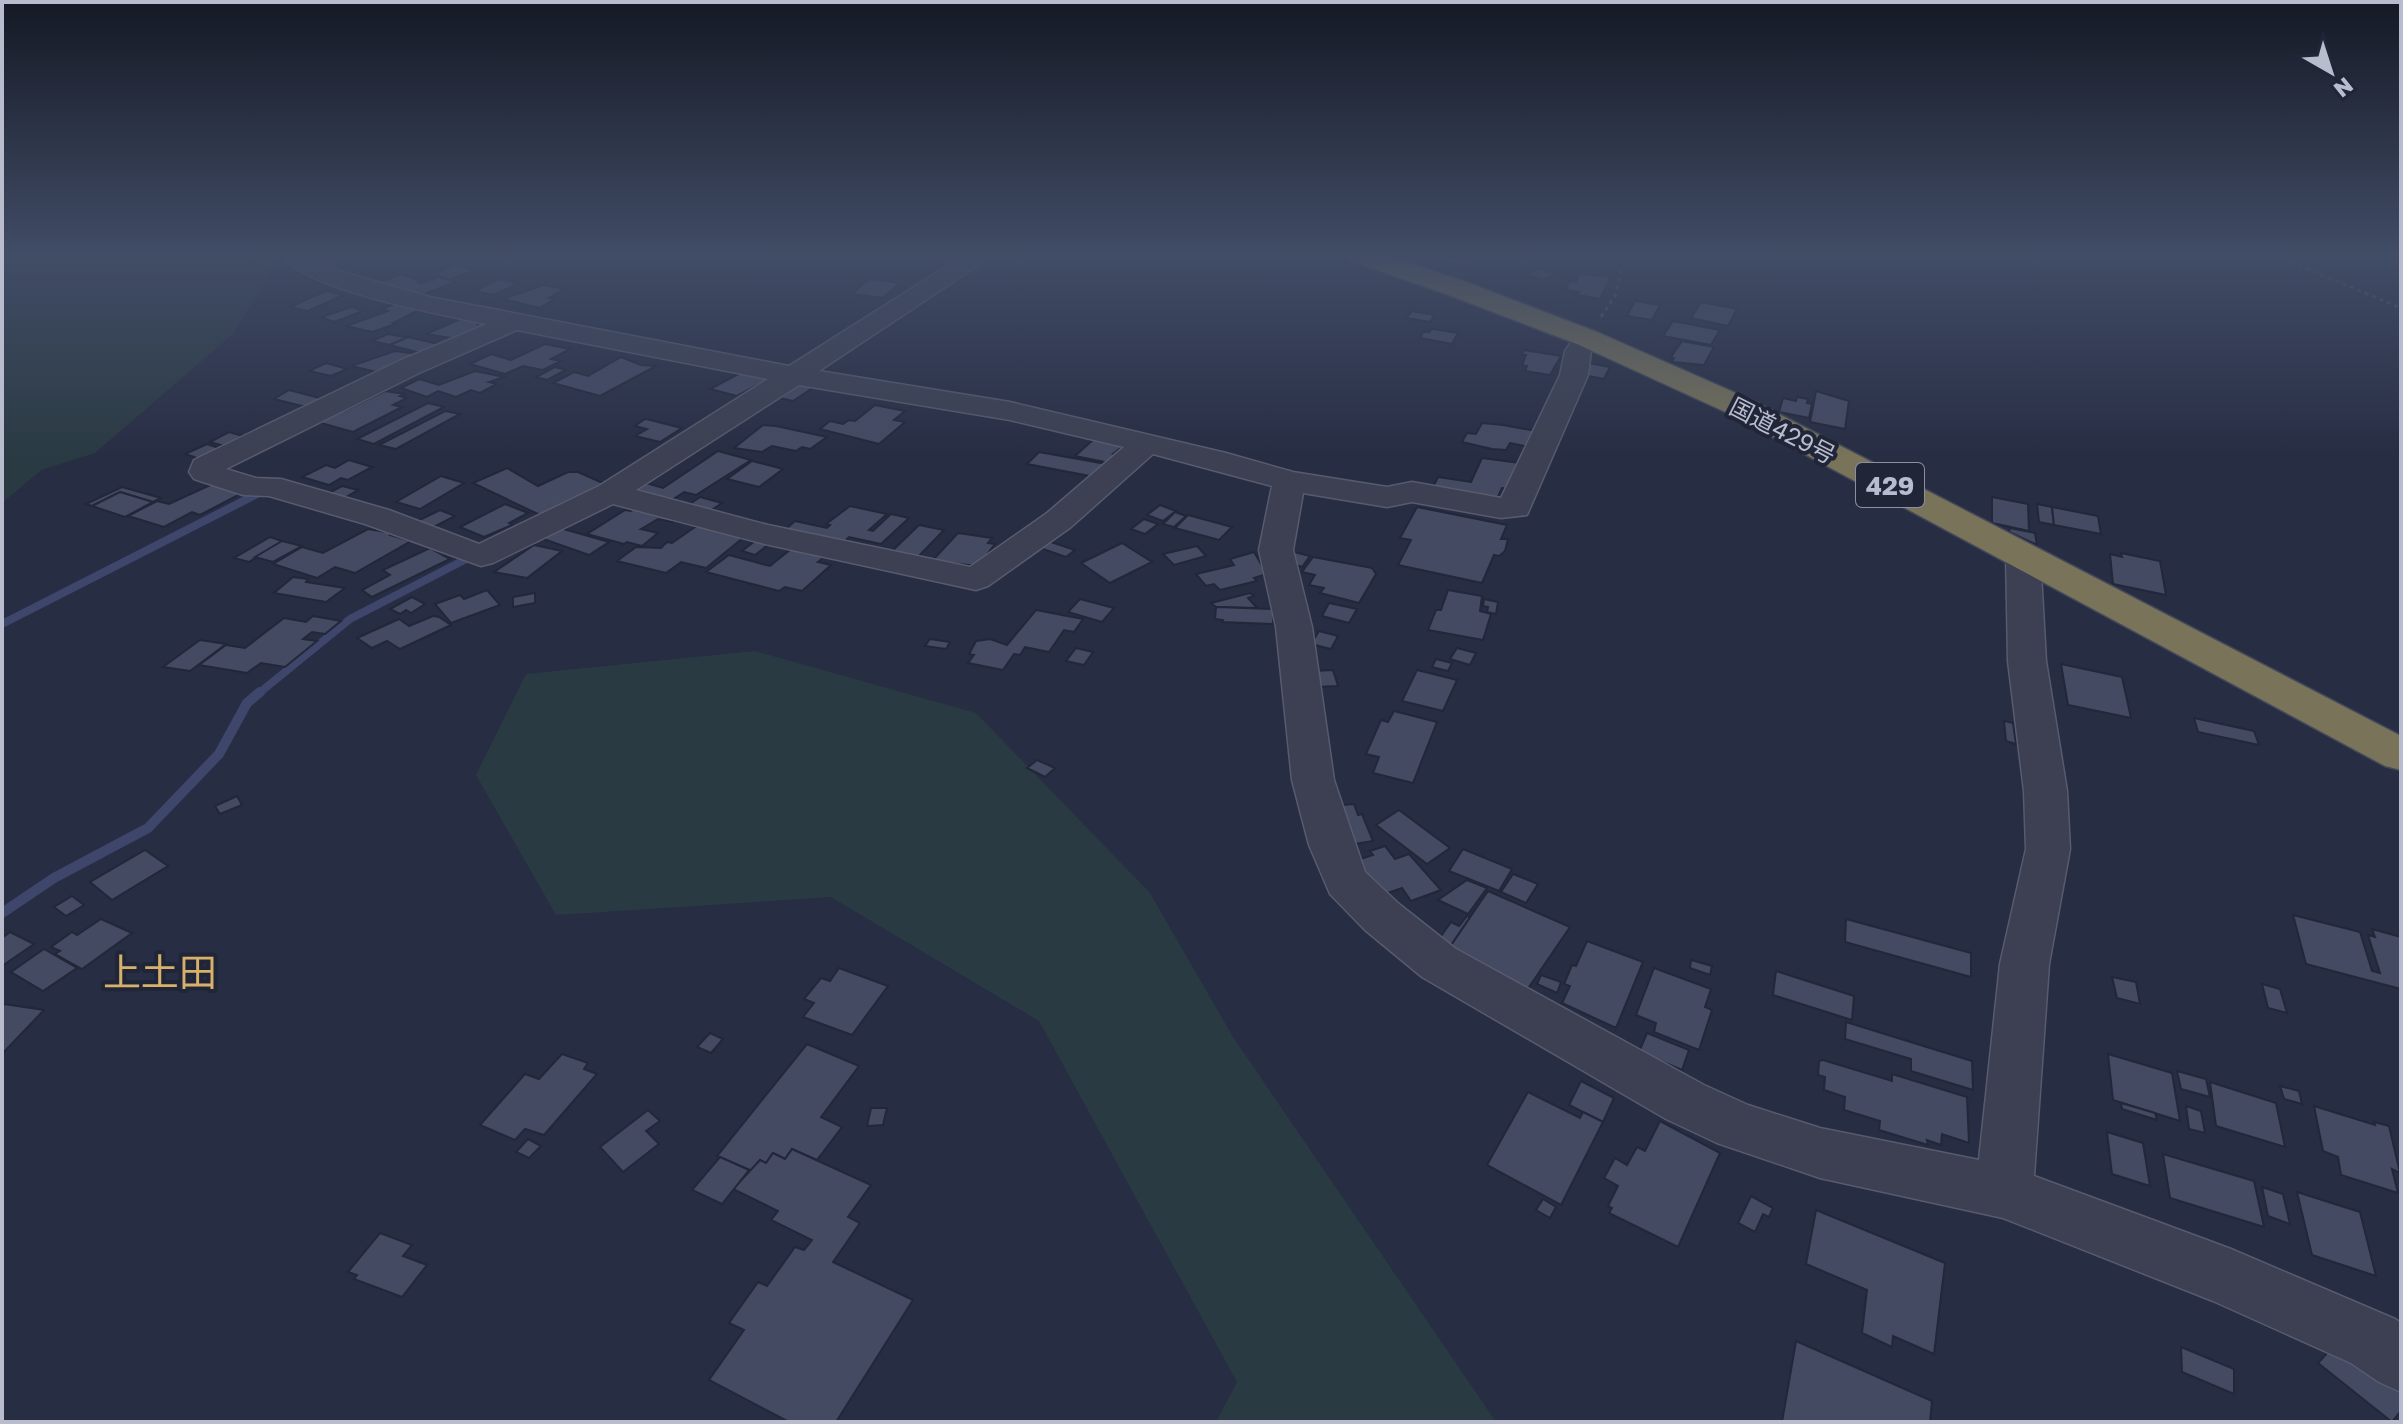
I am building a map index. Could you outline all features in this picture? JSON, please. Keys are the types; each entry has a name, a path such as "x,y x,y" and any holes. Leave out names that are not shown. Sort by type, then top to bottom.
{"highway":[{"name":"国道429号","path":"1546,322 1743,408 2401,755"}],"street":[{"path":"513,322 409,367 205,467 205,472 254,488 270,486 361,513 481,556 610,493 862,322"},
{"path":"523,322 785,374 997,408 1242,466 1289,481 1387,497 1412,492 1501,508 1515,508 1568,389 1578,351 1587,338"},
{"path":"785,374 870,322"},
{"path":"610,493 765,534 976,579 1059,520 1147,443"},
{"path":"1289,481 1276,550 1294,627 1313,780 1331,845 1346,882 1382,917 1439,963 1685,1102 1736,1126 1820,1153 2004,1192 2231,1278 2373,1341 2401,1360"},
{"path":"2004,1192 2024,958 2040,901 2048,852 2048,802 2030,693 2023,615 2023,555"}],"path":[{"path":"1587,338 1597,322"}],"shaded area":[{"path":"2,322 240,322 234,333 95,453 41,470 2,503"},
{"path":"755,651 976,713 1150,893 1233,1037 1496,1422 1216,1422 1237,1382 1039,1021 831,897 556,915 476,775 526,674"}],"building":[{"path":"356,322 396,324 372,332 346,326"},
{"path":"452,322 500,322 462,340 426,334"},
{"path":"1672,322 1720,330 1711,345 1663,336"},
{"path":"1432,329 1458,333 1452,344 1420,338 1423,332"},
{"path":"388,334 408,337 390,345 372,341"},
{"path":"408,337 438,344 420,353 390,345"},
{"path":"1682,341 1714,347 1704,365 1672,362 1674,358 1671,357"},
{"path":"545,344 570,349 551,359 561,361 543,370 523,366 505,374 470,364 491,354 511,360"},
{"path":"1524,350 1561,356 1550,375 1525,371 1527,366 1522,365 1526,355 1522,355"},
{"path":"395,351 424,355 385,374 351,366"},
{"path":"621,357 641,365 656,366 600,396 553,383 574,372 588,376"},
{"path":"326,363 347,369 331,376 309,371"},
{"path":"1589,363 1610,367 1604,379 1583,375"},
{"path":"555,367 566,370 547,380 536,377"},
{"path":"475,371 504,377 489,382 497,384 480,393 471,390 456,397 438,391 427,397 401,388 419,379 439,385"},
{"path":"744,371 770,378 737,396 710,389"},
{"path":"803,382 817,385 793,401 780,398"},
{"path":"289,390 331,401 314,409 274,399"},
{"path":"385,391 405,394 400,396 407,398 393,405 402,407 353,432 310,420 335,408 344,411"},
{"path":"1816,391 1849,401 1845,429 1810,422"},
{"path":"1797,397 1808,399 1807,403 1812,404 1809,418 1779,412 1783,398 1796,401"},
{"path":"428,403 444,407 374,444 357,439"},
{"path":"875,405 905,411 894,420 905,422 879,444 820,429 830,421 843,424 849,420 855,421"},
{"path":"445,411 460,414 396,449 379,445"},
{"path":"645,419 682,428 660,442 635,436 647,429 635,426"},
{"path":"1482,423 1542,432 1535,448 1510,443 1506,450 1492,449 1462,442 1467,433 1476,434"},
{"path":"763,425 827,437 810,449 802,447 796,451 772,446 762,452 734,448"},
{"path":"229,432 243,436 224,446 210,442"},
{"path":"1094,439 1123,446 1113,454 1119,456 1110,463 1075,456"},
{"path":"207,444 222,449 200,459 185,454"},
{"path":"718,451 751,460 696,495 684,492 666,504 624,493 646,483 663,488"},
{"path":"1039,452 1106,464 1095,477 1027,464"},
{"path":"1482,458 1520,463 1512,489 1502,488 1496,501 1431,491 1438,477 1471,482"},
{"path":"349,460 372,467 348,480 341,478 329,485 302,477 326,465 335,468"},
{"path":"752,461 783,469 759,487 727,479"},
{"path":"507,468 538,486 568,472 578,472 605,484 542,516 473,483"},
{"path":"441,476 464,483 420,509 396,502"},
{"path":"219,481 248,490 200,515 192,512 164,527 128,516 157,501 169,504"},
{"path":"342,486 358,490 341,500 325,495"},
{"path":"122,487 161,498 153,502 120,492 92,506 86,504"},
{"path":"120,492 153,502 125,517 92,506"},
{"path":"700,497 722,503 706,514 684,508"},
{"path":"1992,497 2028,504 2029,531 1992,523"},
{"path":"505,504 528,513 509,523 512,525 484,537 460,527"},
{"path":"641,504 683,514 672,522 658,519 641,529 658,533 642,546 587,534 625,510 631,511"},
{"path":"2037,504 2052,507 2054,525 2039,522"},
{"path":"1160,505 1176,511 1163,521 1147,515"},
{"path":"850,506 887,514 869,530 873,531 891,514 909,518 881,544 849,537 841,545 779,535 795,521 827,528 830,525 826,524"},
{"path":"1417,507 1507,525 1501,539 1508,539 1505,551 1499,556 1494,555 1482,583 1398,565 1411,540 1400,538"},
{"path":"2052,507 2098,516 2101,534 2054,525"},
{"path":"440,510 455,516 424,532 409,525"},
{"path":"1175,512 1186,516 1174,527 1163,524"},
{"path":"1188,515 1232,527 1219,540 1175,528"},
{"path":"1144,519 1158,524 1145,534 1131,529"},
{"path":"698,525 749,533 706,568 681,562 666,573 617,561 636,547 661,548"},
{"path":"919,525 944,530 915,560 889,554"},
{"path":"553,526 609,542 589,555 532,535"},
{"path":"2010,528 2035,533 2037,545 2009,532"},
{"path":"368,529 392,533 390,535 411,541 355,573 335,567 317,578 273,564 302,547 323,553"},
{"path":"958,533 992,538 988,543 995,544 978,566 932,561"},
{"path":"270,537 282,541 249,562 234,558"},
{"path":"760,537 773,541 755,555 742,551"},
{"path":"282,541 302,546 273,562 255,557"},
{"path":"1048,541 1075,550 1066,557 1040,548"},
{"path":"1122,543 1152,562 1110,583 1081,563"},
{"path":"534,545 562,551 527,578 494,572"},
{"path":"796,545 829,553 818,562 831,565 802,591 785,587 779,591 706,572 729,555 770,566"},
{"path":"1197,546 1206,556 1174,565 1163,554"},
{"path":"430,548 450,559 372,597 362,590 390,575 383,570"},
{"path":"1254,552 1267,574 1254,578 1257,581 1220,590 1214,584 1206,586 1196,574 1234,565 1230,559"},
{"path":"1294,552 1310,556 1302,567 1286,562"},
{"path":"2121,553 2160,561 2166,595 2113,584 2110,554 2122,557"},
{"path":"1313,557 1372,568 1376,574 1359,603 1320,593 1324,588 1309,585 1315,575 1302,572"},
{"path":"293,577 345,588 326,602 274,593"},
{"path":"487,590 500,605 451,623 435,604 460,595 464,599"},
{"path":"1448,590 1482,596 1480,611 1491,614 1483,640 1428,630 1436,610 1441,610"},
{"path":"535,593 535,603 513,607 513,597"},
{"path":"1250,593 1254,596 1248,598 1257,608 1216,607 1211,603"},
{"path":"412,597 425,604 411,613 406,610 400,614 390,609"},
{"path":"1080,599 1114,608 1102,622 1068,612"},
{"path":"1484,599 1498,602 1496,614 1487,612 1488,607 1483,606"},
{"path":"1329,603 1357,609 1349,623 1322,616"},
{"path":"1216,607 1274,609 1273,624 1222,622 1215,619"},
{"path":"1036,610 1083,619 1074,632 1064,630 1049,652 1025,647 1020,655 1014,654 1003,670 968,663 974,655 969,654 976,641 990,639 1007,645"},
{"path":"313,616 341,621 325,634 312,632 303,639 317,641 285,667 261,663 247,673 199,665 226,645 245,648 284,618 306,622"},
{"path":"433,616 451,625 400,649 387,641 372,648 357,638 399,619 409,626"},
{"path":"1319,631 1338,636 1331,649 1311,644"},
{"path":"930,639 950,642 946,649 925,646"},
{"path":"200,640 226,644 190,671 163,667"},
{"path":"1076,648 1093,652 1084,665 1066,661"},
{"path":"1457,648 1476,653 1470,665 1450,659"},
{"path":"1436,659 1452,663 1448,671 1432,667"},
{"path":"2061,664 2122,677 2131,718 2068,705"},
{"path":"1333,670 1338,686 1316,687 1312,671"},
{"path":"1417,670 1457,680 1443,711 1402,701"},
{"path":"1394,711 1437,722 1413,783 1373,773 1379,757 1366,754 1381,720 1388,722"},
{"path":"2194,718 2254,731 2259,745 2198,732"},
{"path":"2004,721 2013,723 2016,744 2006,741"},
{"path":"1037,760 1055,768 1045,777 1027,768"},
{"path":"237,796 242,805 220,814 215,806"},
{"path":"1354,804 1358,815 1362,814 1373,841 1348,845 1332,806"},
{"path":"1399,810 1450,848 1427,864 1376,825"},
{"path":"1385,846 1395,859 1409,854 1441,890 1411,901 1402,888 1379,896 1354,861 1373,855 1370,851"},
{"path":"1463,849 1512,869 1499,891 1449,871"},
{"path":"145,850 168,866 112,900 90,882"},
{"path":"1513,874 1538,884 1526,903 1501,892"},
{"path":"1467,880 1487,888 1468,914 1438,900"},
{"path":"1488,891 1570,927 1527,990 1447,951"},
{"path":"72,896 84,905 66,916 54,907"},
{"path":"2293,915 2360,932 2372,971 2380,973 2368,935 2375,937 2372,929 2401,937 2401,989 2306,964"},
{"path":"1467,916 1470,917 1447,951 1434,946 1451,922 1459,926"},
{"path":"101,919 132,933 82,969 55,954 60,951 51,947 72,932 77,935"},
{"path":"1846,919 1971,953 1971,977 1845,942"},
{"path":"10,932 34,944 2,966 2,938"},
{"path":"1587,941 1643,962 1616,1028 1562,1003 1570,986 1564,984"},
{"path":"44,949 77,968 43,991 11,972"},
{"path":"1691,960 1712,966 1710,975 1690,968"},
{"path":"839,968 888,986 852,1035 803,1017 814,1003 804,999 821,978 830,981"},
{"path":"1654,968 1711,989 1705,1007 1712,1010 1699,1050 1654,1032 1656,1023 1636,1015"},
{"path":"1776,971 1854,996 1852,1020 1773,995"},
{"path":"1541,975 1561,982 1557,993 1537,984"},
{"path":"2112,977 2136,982 2140,1004 2117,998"},
{"path":"2262,984 2280,989 2287,1013 2268,1008"},
{"path":"2,1005 44,1010 2,1054"},
{"path":"1846,1022 1972,1061 1973,1090 1911,1071 1911,1059 1845,1039"},
{"path":"710,1033 723,1039 711,1053 697,1047"},
{"path":"1647,1033 1689,1050 1682,1070 1639,1052"},
{"path":"807,1044 859,1066 821,1117 842,1127 817,1160 792,1149 785,1159 773,1153 766,1163 760,1160 752,1171 717,1156"},
{"path":"562,1054 588,1063 584,1069 597,1074 544,1135 525,1129 515,1140 480,1125 525,1074 539,1079"},
{"path":"2108,1054 2172,1073 2180,1121 2113,1100"},
{"path":"1819,1061 1892,1081 1892,1074 1967,1097 1969,1143 1942,1134 1941,1145 1927,1140 1928,1145 1879,1130 1880,1121 1844,1110 1845,1097 1824,1090 1825,1077 1818,1075"},
{"path":"2177,1071 2206,1079 2210,1097 2181,1089"},
{"path":"1581,1081 1614,1098 1603,1122 1569,1105"},
{"path":"2210,1082 2276,1103 2285,1147 2216,1126"},
{"path":"2280,1086 2299,1091 2302,1104 2284,1099"},
{"path":"1528,1092 1580,1118 1583,1112 1603,1122 1561,1205 1487,1165"},
{"path":"2121,1103 2155,1113 2157,1120 2122,1109"},
{"path":"2186,1106 2201,1111 2205,1133 2189,1129"},
{"path":"2314,1106 2375,1125 2374,1122 2389,1126 2400,1173 2392,1169 2398,1193 2341,1175 2338,1157 2323,1151"},
{"path":"871,1108 887,1108 883,1125 867,1126"},
{"path":"648,1110 660,1121 646,1131 659,1144 623,1172 600,1147"},
{"path":"1660,1121 1720,1153 1678,1247 1609,1213 1612,1208 1608,1206 1618,1186 1604,1178 1615,1158 1627,1165 1637,1147 1645,1151"},
{"path":"2107,1132 2143,1143 2150,1186 2112,1174"},
{"path":"528,1139 541,1146 529,1158 516,1152"},
{"path":"792,1149 871,1185 848,1217 860,1223 833,1262 913,1300 836,1422 789,1422 709,1380 744,1330 729,1323 758,1282 767,1286 795,1247 804,1250 812,1240 771,1220 778,1211 733,1189 760,1160 766,1163 773,1153 785,1159"},
{"path":"2163,1154 2254,1181 2264,1227 2170,1198"},
{"path":"720,1157 749,1170 722,1204 692,1190"},
{"path":"2262,1187 2283,1194 2290,1224 2268,1216"},
{"path":"2297,1192 2360,1212 2376,1276 2312,1255"},
{"path":"1751,1196 1773,1208 1769,1217 1763,1214 1755,1232 1738,1223"},
{"path":"1543,1199 1556,1207 1550,1218 1536,1210"},
{"path":"1816,1210 1945,1263 1934,1354 1893,1336 1892,1347 1862,1333 1867,1290 1806,1264"},
{"path":"380,1233 412,1245 403,1256 427,1265 402,1297 354,1279 357,1275 348,1272"},
{"path":"1796,1341 1932,1401 1930,1422 1782,1422"},
{"path":"2338,1341 2401,1390 2401,1411 2392,1422 2318,1363"},
{"path":"2181,1347 2234,1369 2234,1394 2182,1372"}],"waterway":[{"path":"2,624 263,491"},
{"path":"258,694 350,619 472,556"},
{"path":"2,913 54,878 148,828 219,754 247,703 260,692"}],"district":[{"name":"上土田","path":"160,971"}]}
